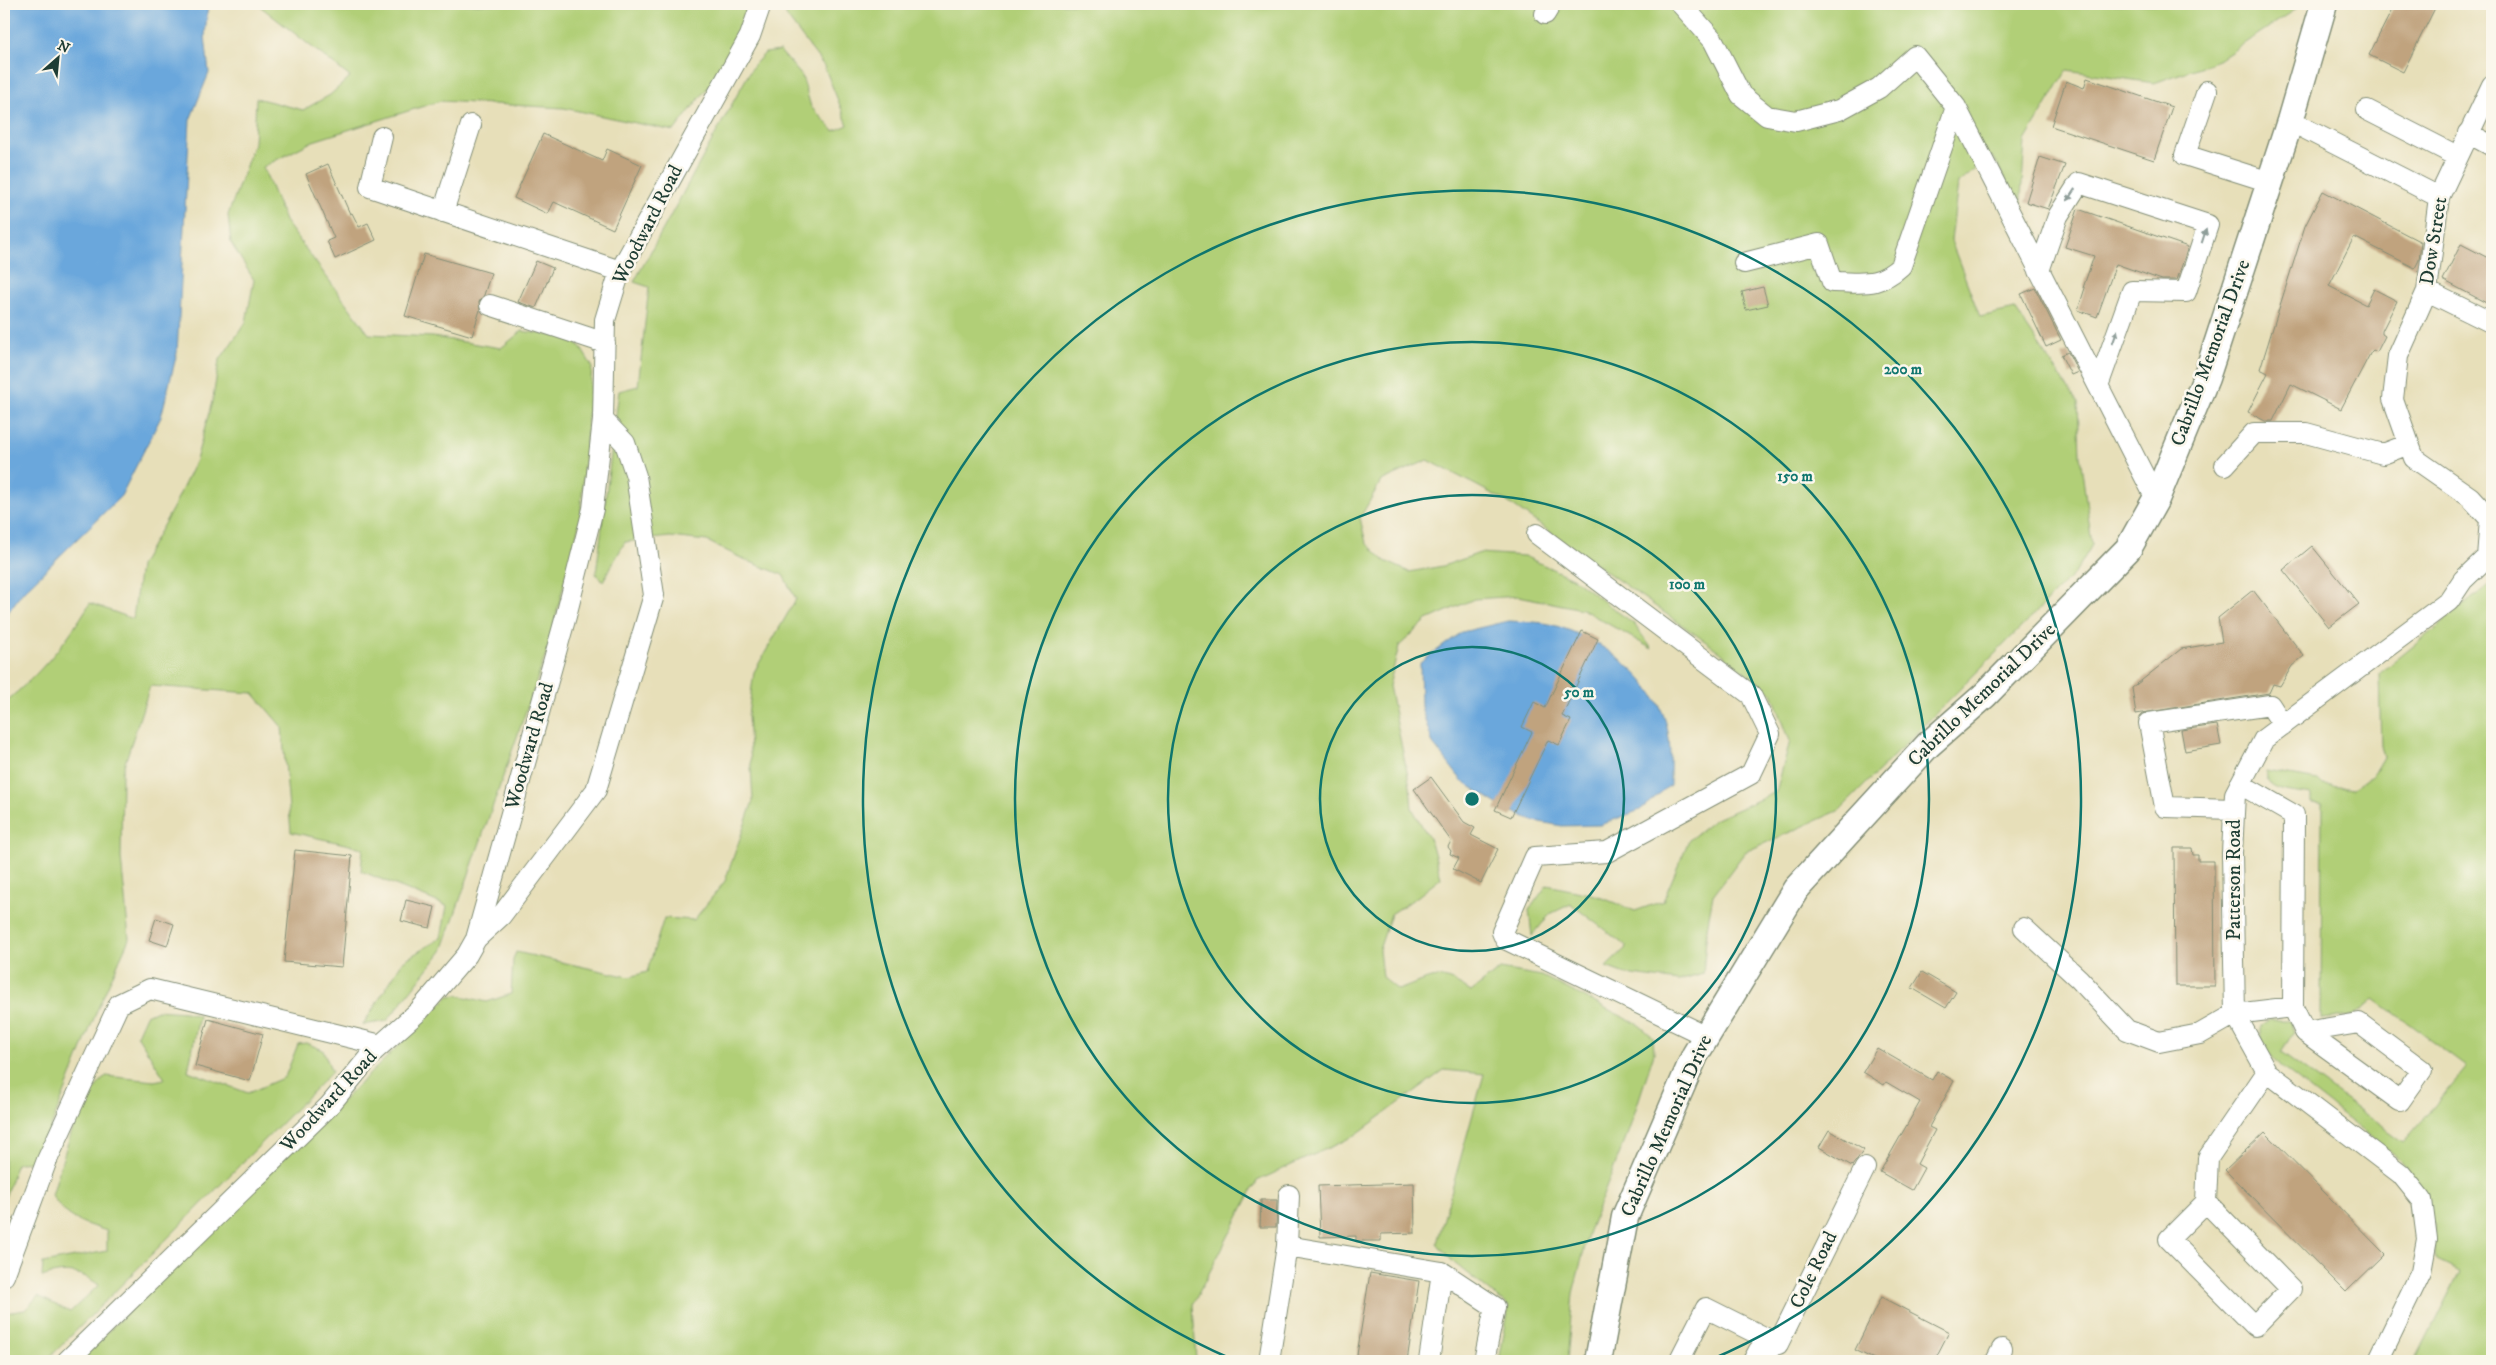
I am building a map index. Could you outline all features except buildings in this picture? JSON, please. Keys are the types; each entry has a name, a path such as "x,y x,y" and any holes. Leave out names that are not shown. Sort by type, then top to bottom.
{"main road":[{"name":"Cabrillo Memorial Drive","path":"1598,1361 1625,1217 1695,1056 1796,889 1928,746 1985,695 2128,549 2156,499 2206,378 2290,121 2324,4"}],"street":[{"name":"Woodward Road","path":"67,1361 329,1106 381,1045 419,1011 467,955 476,939 566,616 593,509 603,420 605,320 620,271 750,36 761,4"},
{"path":"1680,4 1713,40 1741,95 1767,116 1796,121 1838,110 1879,88 1915,56 1956,107 2038,271 2099,383 2156,499"},
{"name":"Dow Street","path":"2411,451 2393,399 2398,356 2427,292 2439,196 2492,85"},
{"path":"2207,92 2186,155 2270,182"},
{"path":"1744,263 1819,244 1832,282 1873,282 1888,278 1901,266 1956,107"},
{"path":"2367,110 2457,156"},
{"path":"2290,121 2439,196"},
{"path":"443,212 472,125"},
{"path":"2468,133 2492,146"},
{"path":"382,137 370,187 620,271"},
{"path":"2038,271 2058,216 2079,183 2208,225 2186,292 2132,290 2099,383"},
{"path":"2427,292 2492,323"},
{"path":"490,305 605,343"},
{"path":"476,939 501,916 596,790 654,595 636,476 625,443 603,420"},
{"path":"2225,466 2254,433 2306,432 2383,454 2411,451"},
{"name":"Patterson Road","path":"2378,1361 2421,1272 2427,1239 2422,1200 2401,1174 2267,1072 2234,1014 2232,853 2235,794 2264,739 2449,601 2463,580 2487,557 2490,519 2470,497 2411,451"},
{"path":"1537,534 1751,695 1770,734 1751,774 1615,848 1607,852 1535,857 1502,932 1505,940 1706,1036"},
{"path":"2234,809 2165,807 2149,723 2270,705 2283,725"},
{"path":"2240,784 2294,815 2293,1007 2305,1032 2400,1101 2422,1070 2359,1023 2305,1032"},
{"path":"2024,928 2079,979 2127,1030 2160,1042 2200,1034 2234,1014 2293,1007"},
{"path":"4,1276 47,1160 119,1004 150,989 381,1045"},
{"path":"2206,1202 2291,1289 2255,1326 2169,1239 2206,1202 2208,1158 2267,1072"},
{"name":"Cole Road","path":"1779,1353 1865,1168"},
{"path":"1269,1361 1287,1246 1289,1195"},
{"path":"1287,1246 1442,1272 1495,1307 1484,1361"},
{"path":"1428,1361 1442,1272"},
{"path":"1679,1361 1706,1308 1779,1353"},
{"path":"1756,1356 1779,1353"}],"green space":[{"path":"260,4 751,4 716,77 674,131 564,108 440,101 313,141 263,167 285,221 369,334 433,337 501,348 522,331 562,337 579,345 592,366 580,521 547,651 442,951 387,1021 363,1025 403,961 441,938 447,906 361,871 363,848 291,832 282,727 253,693 150,686 122,772 121,858 129,939 98,1008 37,1162 17,1163 4,1200 4,703 52,657 90,603 133,619 140,566 173,508 196,460 213,398 219,361 246,322 254,280 231,243 228,215 254,144 256,98 303,110 330,95 350,77 261,7"},
{"path":"781,4 2297,4 2295,10 2219,60 2154,83 2067,70 2025,141 2020,211 1993,156 1958,183 1951,241 1980,317 2015,309 2078,403 2080,456 2092,545 2076,572 1840,810 1745,852 1713,895 1707,928 1703,974 1679,981 1625,974 1606,967 1627,947 1571,904 1550,914 1532,936 1529,910 1547,885 1595,895 1635,911 1663,901 1689,840 1714,820 1776,792 1790,741 1772,693 1716,649 1506,501 1428,460 1381,481 1360,518 1366,543 1385,561 1409,572 1443,566 1480,553 1524,556 1574,579 1634,624 1652,649 1582,609 1519,596 1474,599 1427,620 1399,646 1389,686 1410,786 1412,808 1431,842 1441,878 1391,914 1379,950 1382,977 1398,990 1428,979 1442,978 1450,980 1471,992 1500,969 1542,976 1639,1025 1653,1037 1654,1053 1629,1130 1589,1231 1573,1293 1567,1361 1499,1361 1509,1307 1453,1262 1437,1243 1484,1074 1444,1070 1354,1136 1257,1181 1193,1304 1196,1361 78,1361 449,996 457,995 487,1002 511,994 513,960 516,952 629,977 647,972 664,918 694,920 725,881 753,801 748,715 754,672 796,599 783,575 743,559 707,541 670,537 625,542 603,581 596,574 619,391 638,386 649,287 634,282 753,66 765,53 780,51 802,76 811,107 834,131 848,125 824,66 787,17"},
{"path":"2492,582 2492,1361 2415,1361 2460,1271 2435,1259 2435,1227 2408,1169 2394,1155 2280,1066 2267,1051 2261,1040 2261,1026 2270,1020 2290,1020 2294,1031 2281,1053 2404,1142 2467,1067 2374,998 2356,1014 2351,1016 2321,1019 2322,804 2312,803 2312,795 2282,790 2269,784 2266,778 2266,771 2318,780 2323,785 2353,789 2374,774 2384,757 2381,746 2379,674"},
{"path":"157,1010 185,1012 199,1016 188,1071 248,1093 285,1077 298,1044 306,1043 323,1050 332,1072 55,1352 44,1361 4,1361 5,1313 25,1310 38,1296 70,1312 99,1285 79,1274 65,1272 42,1277 43,1263 107,1251 107,1231 75,1219 63,1210 52,1195 66,1147 78,1117 86,1102 106,1076 154,1081 165,1079 137,1035 146,1015"}],"water":[{"path":"4,4 208,4 205,36 209,73 190,120 177,353 161,417 121,496 22,593 4,618"},
{"path":"1508,621 1553,625 1590,640 1625,664 1641,679 1653,695 1663,713 1668,732 1670,785 1640,810 1600,825 1562,826 1534,821 1501,806 1463,782 1433,744 1421,707 1420,663 1462,632"}]}
